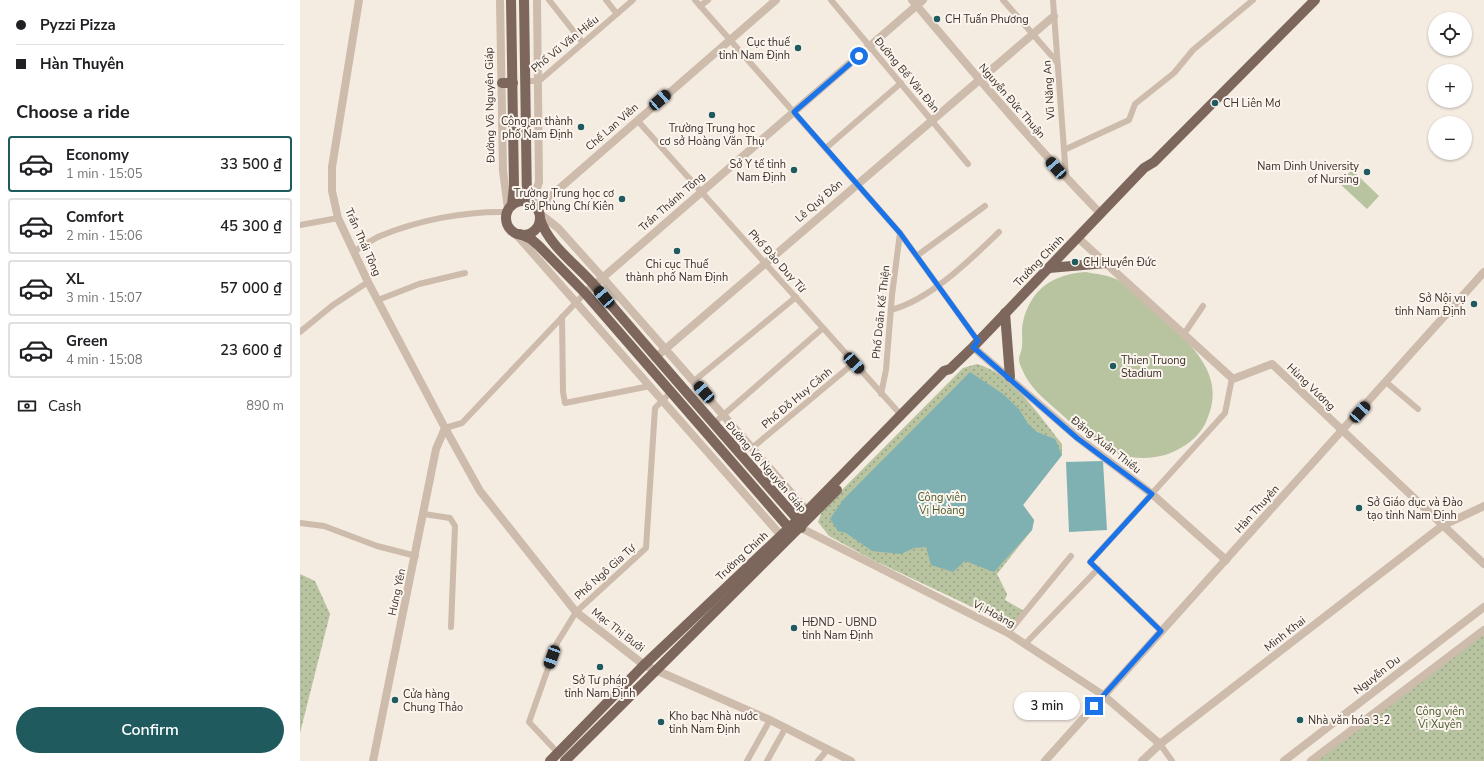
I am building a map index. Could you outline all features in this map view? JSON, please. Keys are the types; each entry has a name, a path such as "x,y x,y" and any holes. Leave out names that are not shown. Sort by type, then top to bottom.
{"main road":[{"name":"Đường Võ Nguyên Giáp","path":"509,209 514,186 511,0"},
{"name":"Đường Võ Nguyên Giáp","path":"524,0 526,81 535,209 548,237 594,284 655,358 799,524"},
{"name":"Trường Chinh","path":"1144,168 1147,159 1306,0"},
{"name":"Trường Chinh","path":"809,514 944,371 950,369 976,344 1144,168 1154,162 1315,0"},
{"path":"502,83 513,83"},
{"path":"521,201 535,209 538,224 531,233 517,234 507,225 509,209 521,201"},
{"name":"Đường Võ Nguyên Giáp","path":"517,234 539,246 585,293 789,528"},
{"path":"1049,268 1106,263"},
{"path":"1005,313 1010,377"},
{"name":"Trường Chinh","path":"550,761 564,759 657,670 784,539 948,375 950,369"},
{"name":"Trường Chinh","path":"564,759 644,665 784,539 789,528 799,524"}],"street":[{"name":"Trần Thái Tông","path":"360,0 332,168 332,191 338,218 368,282 445,428"},
{"name":"Đường Võ Nguyên Giáp","path":"500,0 503,171 509,209"},
{"path":"535,209 539,182 537,0"},
{"path":"550,0 583,43"},
{"path":"606,0 617,14"},
{"name":"Phố Vũ Văn Hiếu","path":"526,81 539,81 633,0"},
{"path":"695,0 857,183 918,255 976,344"},
{"path":"700,6 708,0"},
{"name":"Chế Lan Viên","path":"535,209 776,0"},
{"name":"Đường Bế Văn Đàn","path":"831,0 968,164"},
{"path":"1003,0 1057,62"},
{"name":"Vũ Năng An","path":"1052,0 1066,178"},
{"path":"1064,150 1129,120 1135,104 1174,73 1193,50 1253,0"},
{"name":"Trần Thánh Tông","path":"445,428 462,423 594,284 870,47 917,2"},
{"name":"Nguyễn Đức Thuận","path":"917,2 979,80 1066,178 1100,213"},
{"name":"Lê Quý Đôn","path":"655,358 857,183 1054,16"},
{"path":"826,148 900,83"},
{"name":"Phố Đào Duy Từ","path":"638,120 901,415"},
{"path":"918,255 985,206"},
{"path":"354,252 378,236 414,224 484,211 509,209"},
{"name":"Đường Võ Nguyên Giáp","path":"535,209 558,228 724,415 809,514"},
{"path":"300,225 338,218"},
{"path":"891,310 910,304 937,285 976,254 999,232"},
{"name":"Phố Doãn Kế Thiện","path":"881,394 886,370 900,233"},
{"path":"517,234 784,539"},
{"path":"1078,238 1232,378 1225,413 1090,562 1161,631"},
{"name":"Hàn Thuyên","path":"1045,761 1103,694 1226,560 1484,272"},
{"path":"378,300 419,284 465,273"},
{"path":"300,332 333,305 368,282"},
{"path":"694,381 796,298"},
{"path":"1184,334 1203,306"},
{"path":"562,317 564,403 650,386"},
{"path":"713,424 823,328"},
{"name":"Đặng Xuân Thiều","path":"976,344 1044,409 1077,438 1152,494 1226,560"},
{"name":"Phố Đỗ Huy Cảnh","path":"752,448 854,363"},
{"name":"Hùng Vương","path":"1232,378 1272,364 1484,564"},
{"path":"1386,382 1418,409"},
{"name":"Phố Ngô Gia Tự","path":"564,759 529,722 557,644 576,612 646,548 655,408 671,392"},
{"name":"Hưng Yên","path":"373,761 416,556 436,449 445,428"},
{"name":"Mạc Thị Bưởi","path":"445,428 480,491 576,612 644,665 770,720 851,761"},
{"name":"Minh Khai","path":"1142,761 1160,744 1442,526 1484,506"},
{"path":"424,514 450,518 455,526 450,627"},
{"path":"300,524 324,526 377,546 416,556"},
{"name":"Vị Hoàng","path":"799,524 1008,633 1103,694 1160,744"},
{"path":"1008,633 1071,556"},
{"path":"1025,644 1098,569"},
{"name":"Nguyễn Du","path":"1284,761 1484,607"},
{"path":"1311,761 1484,630"},
{"path":"746,761 770,720"},
{"path":"767,761 786,728"},
{"path":"1160,744 1172,761"},
{"path":"818,761 828,749"}],"green space":[{"path":"1352,170 1379,196 1367,209 1339,183"},
{"name":"Thien Truong Stadium","path":"1086,272 1113,278 1122,282 1182,336 1202,361 1209,374 1213,389 1212,405 1203,428 1189,443 1183,447 1165,455 1149,458 1119,454 1094,441 1082,432 1033,387 1025,375 1019,359 1022,346 1023,322 1032,300 1038,292 1054,280 1074,273"},
{"name":"Công viên Vị Hoàng","path":"977,364 990,369 1014,386 1062,444 1062,455 1023,505 1034,520 1032,530 997,574 1007,594 1005,600 1024,611 1010,625 871,559 829,536 818,522 823,509 963,368"},
{"path":"300,574 315,581 330,614 300,733"},
{"name":"Công viên Vị Xuyên","path":"1484,630 1484,761 1311,761"}],"water":[{"name":"Công viên Vị Hoàng","path":"970,372 1003,394 1019,409 1028,424 1037,432 1055,439 1062,455 1023,505 1034,520 1032,530 994,572 965,561 953,572 931,565 926,547 914,548 901,554 872,551 846,533 838,531 830,519 843,500"},
{"path":"1103,461 1107,530 1069,532 1066,462"}],"place":[{"name":"CH Tuấn Phương","path":"937,19"},
{"name":"Cục thuế tỉnh Nam Định","path":"798,48"},
{"name":"CH Liên Mơ","path":"1215,103"},
{"name":"Trường Trung học cơ sở Hoàng Văn Thụ","path":"712,115"},
{"name":"Công an thành phố Nam Định","path":"581,127"},
{"name":"Sở Y tế tỉnh Nam Định","path":"794,170"},
{"name":"Nam Dinh University of Nursing","path":"1367,172"},
{"name":"Trường Trung học cơ sở Phùng Chí Kiên","path":"622,199"},
{"name":"Chi cục Thuế thành phố Nam Định","path":"677,251"},
{"name":"CH Huyền Đức","path":"1075,262"},
{"name":"Sở Nội vụ tỉnh Nam Định","path":"1474,304"},
{"name":"Thien Truong Stadium","path":"1113,366"},
{"name":"Sở Giáo dục và Đào tạo tỉnh Nam Định","path":"1359,508"},
{"name":"HĐND - UBND tỉnh Nam Định","path":"794,628"},
{"name":"Sở Tư pháp tỉnh Nam Định","path":"600,667"},
{"name":"Cửa hàng Chung Thảo","path":"395,700"},
{"name":"Nhà văn hóa 3-2","path":"1300,720"},
{"name":"Kho bạc Nhà nước tỉnh Nam Định","path":"661,722"}],"route":[{"path":"859,56 794,112 918,255 937,285 978,341 973,347 1010,377 1077,438 1152,494 1090,562 1161,631 1094,706"}]}
